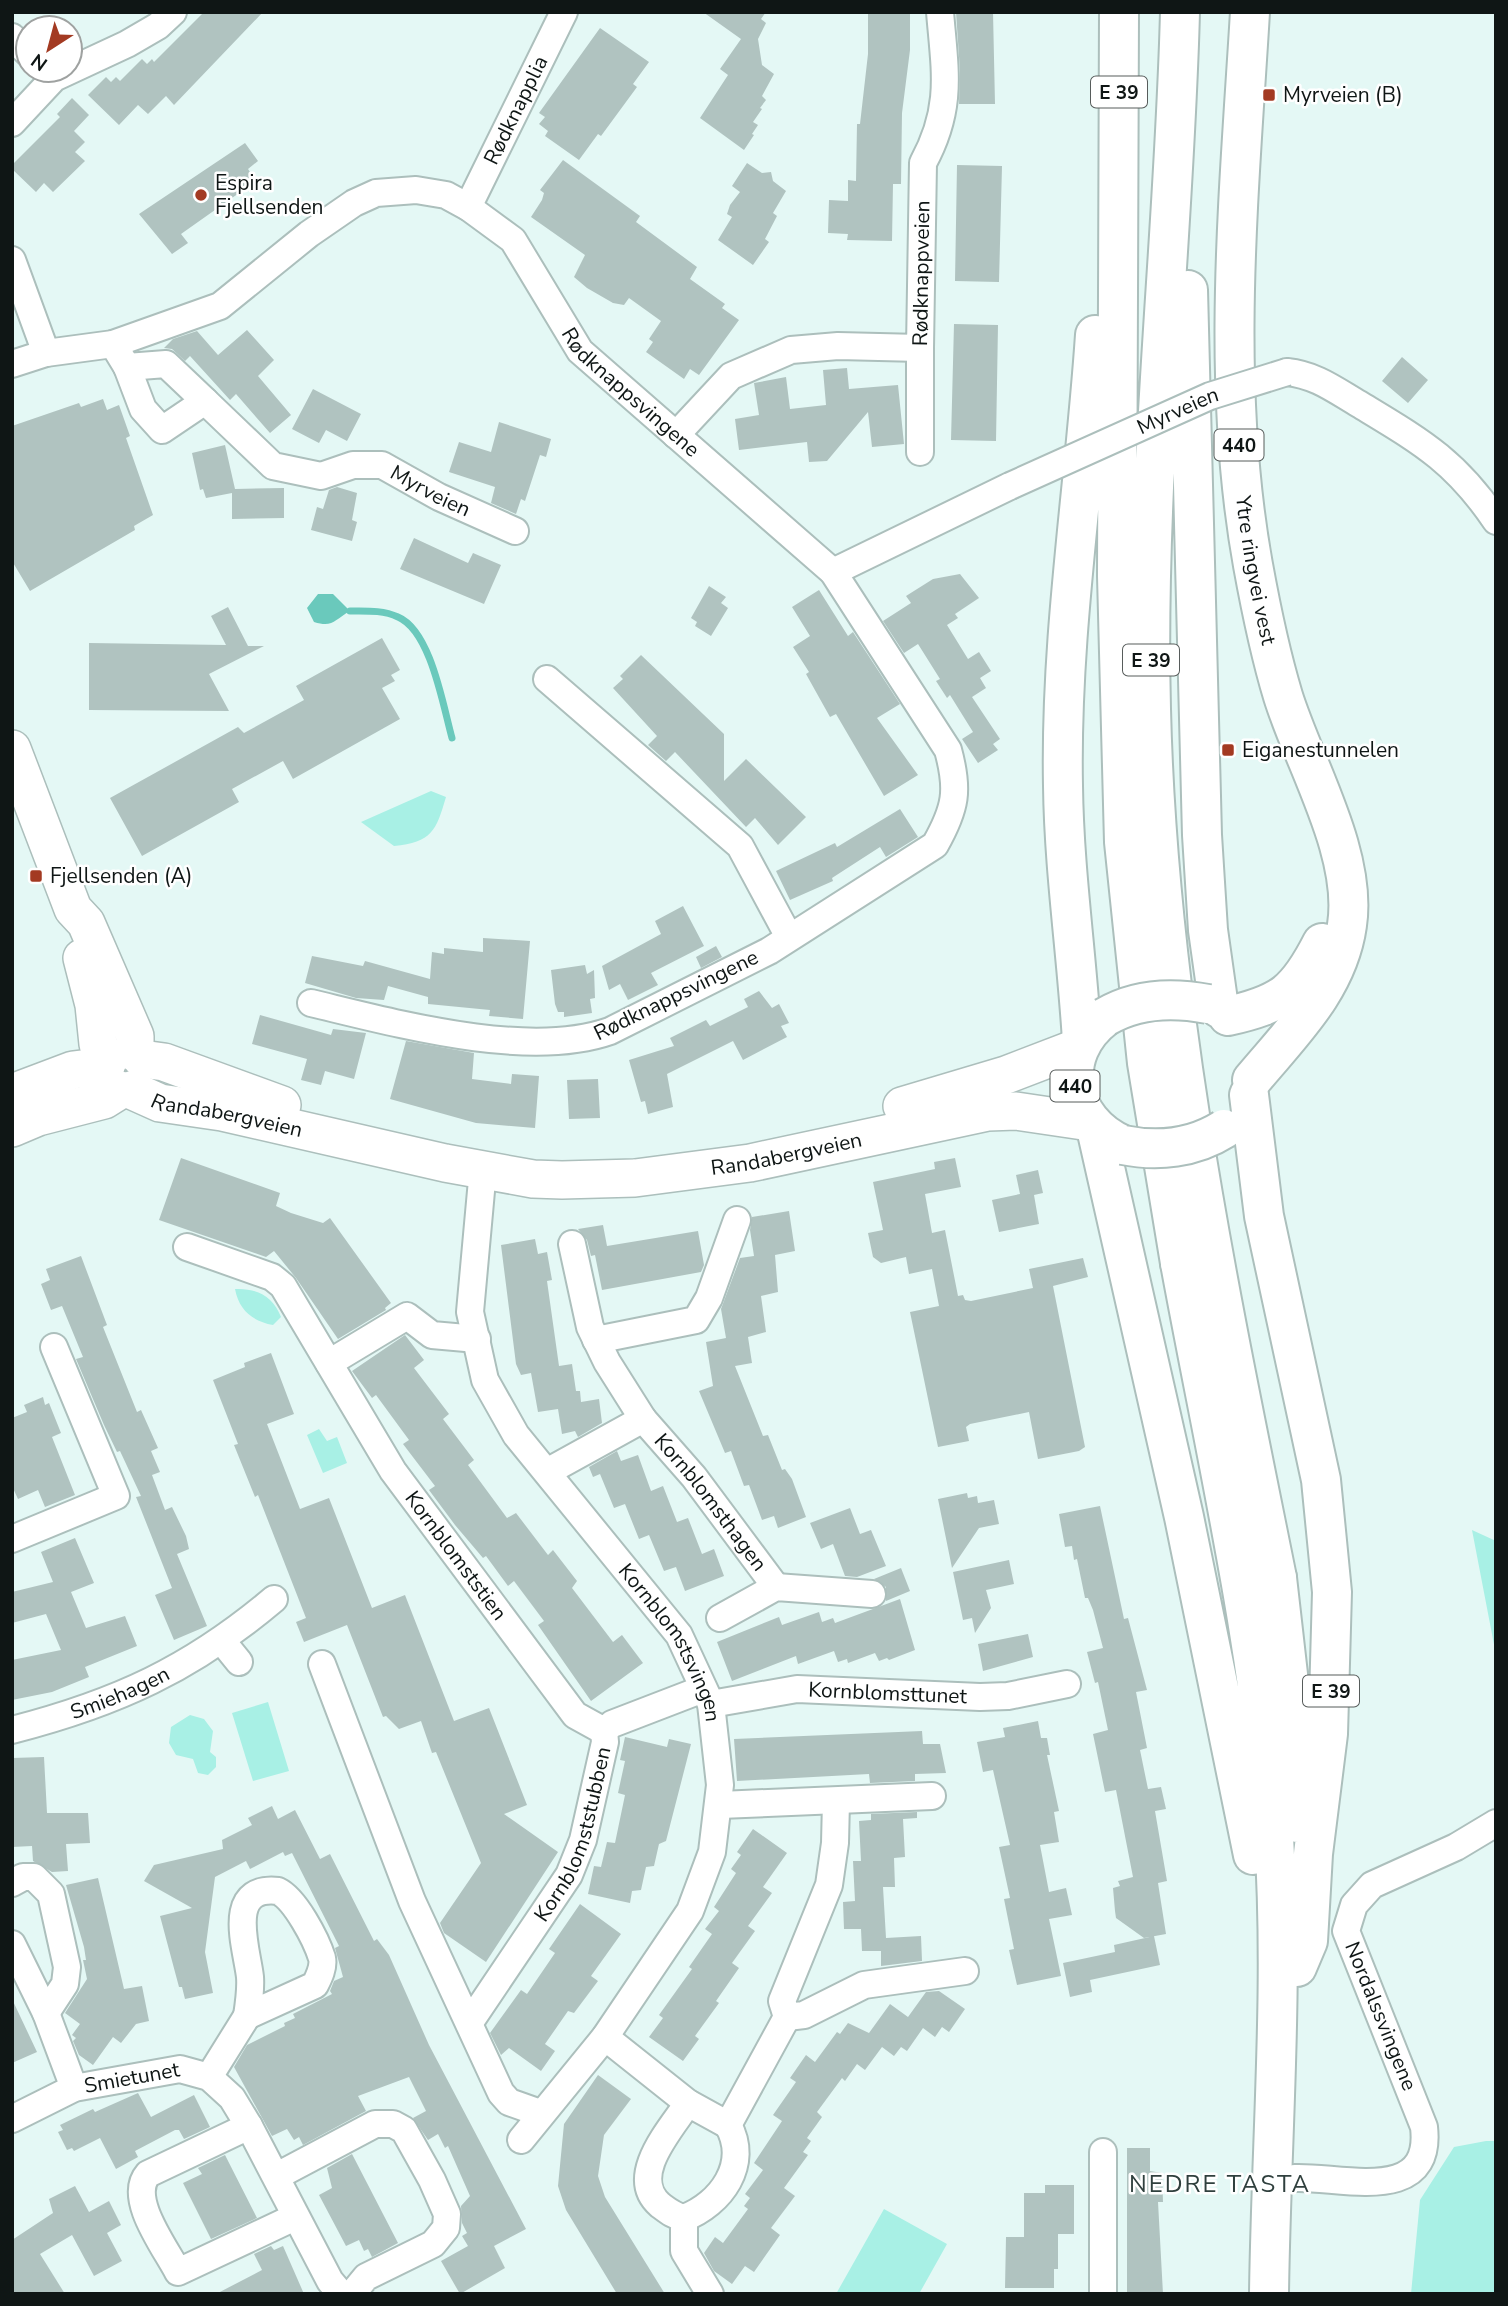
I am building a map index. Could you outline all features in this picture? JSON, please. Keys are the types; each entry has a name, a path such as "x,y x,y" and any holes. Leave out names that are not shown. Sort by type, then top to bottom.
{"main road":[{"name":"E 39","path":"1119,12 1117,576 1124,842 1147,1063 1180,1263 1258,1692 1274,1839 1279,1929 1278,2024 1269,2294"},
{"name":"E 39","path":"1180,12 1152,584 1150,708 1157,838 1179,1061 1194,1160 1277,1578 1298,1792 1295,2178 1289,2294"},
{"name":"Ytre ringvei vest","path":"1250,12 1235,308 1234,368 1242,483 1252,562 1271,651 1283,697 1342,863 1349,900 1348,925 1339,957 1316,1004 1251,1088"},
{"name":"E 39","path":"1177,90 1192,141 1188,326 1201,795 1208,930 1218,1009"},
{"name":"E 39","path":"1089,1035 1065,831 1064,688 1073,561 1095,339 1101,200 1118,169"},
{"path":"12,749 73,909 86,923 135,1036 124,1070 104,1100 38,1116 12,1128"},
{"name":"Ytre ringvei vest","path":"1218,1009 1277,1002 1301,980 1325,938 1336,905 1342,863"},
{"name":"440","path":"1218,1009 1183,1000 1152,1001 1123,1008 1089,1035 1074,1068 1076,1091 1103,1132 1147,1148 1173,1147 1203,1140 1224,1129 1237,1116 1251,1088"},
{"path":"1218,1009 1242,1032 1250,1049 1251,1088"},
{"name":"Randabergveien","path":"483,1169 598,1167 745,1143 873,1114 1006,1075 1089,1035"},
{"name":"Randabergveien","path":"12,1093 73,1070 124,1070 164,1062 323,1121 366,1143 411,1155 533,1179 635,1178 750,1163 988,1112 1016,1111 1103,1132"},
{"name":"E 39","path":"1251,1088 1264,1216 1321,1480 1332,1592 1328,1734 1313,1853 1308,1941 1297,1968"},
{"name":"E 39","path":"1103,1132 1227,1718 1257,1876 1267,1996 1278,2024"}],"street":[{"path":"84,61 127,44 158,26 173,12"},
{"name":"Rødknapplia","path":"468,207 564,12"},
{"name":"Rødknappveien","path":"676,435 731,376 791,350 838,346 920,348 923,163 937,138 946,108 940,12"},
{"path":"12,123 42,84"},
{"name":"Rødknappsvingene","path":"12,364 46,353 113,344 220,306 309,234 354,203 376,193 415,190 446,195 468,207 513,240 580,351 833,572 948,750 956,777 955,797 948,822 935,845 740,966 610,1031 568,1042 534,1042 410,1027 311,1003"},
{"path":"12,260 46,353"},
{"path":"113,344 127,367 143,409 162,430 205,401"},
{"path":"920,348 920,452"},
{"name":"Myrveien","path":"127,367 166,364 273,466 321,476 353,465 382,465 439,497 515,531"},
{"name":"Myrveien","path":"833,572 1010,486 1210,396 1287,372 1319,379 1417,438 1443,457 1470,485 1496,521"},
{"path":"547,679 740,846 789,937"},
{"name":"Kornblomstsvingen","path":"483,1169 470,1312 485,1380 516,1435 679,1635 707,1696 720,1805 712,1852 690,1911 605,2037 540,2113 521,2140"},
{"path":"596,1340 696,1320 713,1288 737,1220"},
{"name":"Kornblomsthagen","path":"572,1244 590,1327 596,1340 643,1419 694,1477 776,1587"},
{"name":"Kornblomststien","path":"187,1247 272,1277 289,1295 393,1471 459,1563 575,1715 604,1731"},
{"path":"329,1363 407,1316 432,1335 477,1339"},
{"path":"12,1539 116,1496 54,1365"},
{"name":"Kornblomsthagen","path":"547,1472 643,1419"},
{"path":"720,1618 776,1587 872,1594"},
{"name":"Smiehagen","path":"12,1730 82,1712 152,1682 222,1641 274,1599"},
{"path":"222,1641 239,1662"},
{"path":"322,1664 412,1901 504,2098 540,2113"},
{"name":"Kornblomsttunet","path":"707,1696 797,1689 979,1697 1008,1696 1067,1684"},
{"name":"Kornblomststubben","path":"470,2022 569,1875 583,1840 598,1779 605,1742 604,1731 612,1724 707,1696"},
{"path":"720,1805 932,1796"},
{"path":"728,2125 787,2017 782,2001 829,1885 835,1843 836,1801"},
{"name":"Nordalssvingene","path":"1295,2178 1384,2183 1400,2179 1423,2153 1426,2142 1424,2127 1346,1931 1349,1917 1360,1895 1372,1885 1456,1847 1496,1823"},
{"path":"12,1883 23,1877 34,1877 47,1888 52,1900 67,1977 54,2004 46,2013"},
{"path":"209,2077 247,2016 250,1978 241,1919 247,1902 278,1891 294,1904 323,1960 321,1974 315,1985 247,2016"},
{"name":"Smietunet","path":"12,1944 46,2013 74,2088"},
{"path":"787,2017 804,2015 864,1985 965,1971"},
{"path":"605,2037 688,2103 728,2125 734,2135 734,2169 727,2184 708,2206 684,2218 675,2216 655,2200 648,2178 649,2168 657,2151 688,2103"},
{"name":"Smietunet","path":"12,2119 74,2088 180,2069 209,2077 232,2098 277,2176 295,2217 330,2281 341,2294"},
{"path":"277,2176 374,2124 393,2124 404,2130 447,2214 446,2228 433,2244 366,2277 352,2294"},
{"path":"249,2126 148,2174 142,2181 140,2201 183,2283 295,2217"},
{"path":"1103,2152 1103,2294"},
{"path":"684,2218 684,2251 710,2294"}],"shaded area":[{"path":"318,594 333,594 350,611 330,624 314,622 307,608"},
{"path":"431,791 446,797 435,826 425,838 394,846 361,822"},
{"path":"235,1289 250,1290 263,1295 274,1304 281,1317 273,1325 259,1321 243,1309"},
{"path":"319,1429 327,1441 337,1437 347,1463 323,1473 307,1435"},
{"path":"1472,1530 1496,1541 1496,1655"},
{"path":"268,1702 289,1771 253,1781 232,1713"},
{"path":"190,1715 204,1719 213,1731 210,1752 216,1757 216,1767 208,1775 198,1773 193,1759 176,1755 169,1743 171,1727"},
{"path":"1496,2141 1496,2294 1411,2294 1420,2200 1454,2147"},
{"path":"884,2209 947,2244 919,2294 836,2294"}],"building":[{"path":"204,12 263,12 174,105 166,96 148,114 138,105 119,125 88,95 106,77 111,82 116,77 120,81 142,59 147,64 152,59 154,62"},
{"path":"703,12 766,12 761,19 766,23 758,39 762,65 774,74 762,96 766,100 753,122 758,125 744,150 700,118 728,75 720,69 741,39"},
{"path":"868,12 910,12 910,50 902,113 901,184 893,184 892,241 847,240 848,234 828,233 829,200 848,201 848,180 856,181 857,124 860,124 868,54"},
{"path":"956,12 993,12 995,104 959,104"},
{"path":"600,28 649,62 633,84 637,87 601,136 598,134 579,160 545,136 548,131 539,124 545,117 539,113"},
{"path":"72,98 89,115 74,131 85,142 75,152 85,161 53,192 44,183 36,192 12,169 12,165 60,117 57,114"},
{"path":"245,143 258,161 248,169 256,181 181,234 188,243 172,254 139,214"},
{"path":"563,160 640,216 636,222 697,267 690,279 725,304 722,308 739,320 699,375 690,369 684,379 646,352 653,342 649,339 661,321 629,298 624,305 613,303 587,288 574,277 585,255 531,217 542,200 544,193 540,190"},
{"path":"747,163 762,173 771,172 773,181 786,191 773,213 777,216 765,239 769,242 753,265 718,240 732,217 727,214 730,205 740,192 732,186"},
{"path":"957,165 1002,166 999,282 955,281"},
{"path":"954,324 998,325 996,441 951,440"},
{"path":"247,330 274,360 258,376 291,415 270,433 236,394 230,400 190,356 185,361 172,349 164,348 173,339 197,331 218,355"},
{"path":"1402,357 1428,380 1408,403 1382,381"},
{"path":"847,368 849,389 898,385 904,444 872,447 868,412 827,461 809,462 807,442 739,450 735,419 759,415 754,383 786,377 790,409 826,405 823,370"},
{"path":"313,389 361,414 347,441 326,430 319,443 292,429"},
{"path":"103,399 107,410 119,405 130,436 126,438 153,515 134,526 135,530 30,591 12,561 12,426 79,403 81,407"},
{"path":"499,422 551,439 546,457 540,455 525,501 521,499 516,514 491,503 495,487 449,472 459,442 491,452"},
{"path":"225,445 235,489 284,488 284,518 232,519 232,493 206,498 203,489 200,490 192,453"},
{"path":"337,487 357,493 352,520 357,522 352,541 311,530 317,507 323,509 329,490"},
{"path":"414,538 468,563 473,553 501,565 484,604 400,569"},
{"path":"960,574 979,598 955,614 958,618 947,625 968,659 979,652 991,671 980,678 986,688 972,697 1000,739 993,744 998,750 978,763 962,739 973,732 950,695 947,698 936,681 940,679 918,644 904,653 883,621 911,603 906,596 933,579"},
{"path":"709,586 726,597 721,603 728,608 711,636 695,626 697,622 691,618"},
{"path":"819,590 848,636 853,632 900,704 877,718 918,775 884,796 836,714 830,717 806,674 809,672 793,647 810,636 792,607"},
{"path":"228,607 248,646 264,646 209,674 229,711 89,710 89,643 226,645 211,616"},
{"path":"382,638 400,670 391,675 395,681 382,688 400,719 293,779 283,761 232,789 239,802 142,856 110,798 238,727 244,733 304,700 296,686"},
{"path":"641,655 724,734 724,781 746,759 806,817 778,845 755,818 746,827 675,752 666,761 648,745 657,736 613,688 623,679 620,676"},
{"path":"900,809 918,837 886,857 880,847 832,878 833,881 790,900 776,871 835,843 837,847"},
{"path":"683,906 704,946 651,973 658,985 628,1000 620,984 609,990 602,966 661,934 655,921"},
{"path":"483,938 530,941 523,1019 489,1016 490,1010 428,1004 428,997 388,986 384,1000 356,998 305,983 312,956 363,966 365,961 430,979 432,952 444,954 444,948 483,952"},
{"path":"716,946 722,957 701,968 696,957"},
{"path":"585,965 587,974 594,970 595,998 590,999 592,1013 564,1017 564,1012 558,1012 555,1004 551,970"},
{"path":"759,991 772,1008 779,1004 789,1023 781,1026 787,1037 743,1060 733,1041 667,1074 673,1107 648,1114 645,1101 641,1102 629,1060 674,1046 670,1038 706,1020 710,1026 748,1007 744,999"},
{"path":"260,1015 331,1035 333,1029 366,1033 354,1079 325,1071 321,1085 301,1080 307,1059 252,1044"},
{"path":"406,1041 474,1053 472,1079 511,1084 512,1074 539,1076 535,1128 476,1123 390,1099"},
{"path":"598,1079 600,1118 569,1119 567,1080"},
{"path":"181,1158 280,1193 276,1206 291,1213 323,1223 330,1218 391,1303 386,1310 338,1339 274,1251 266,1257 159,1220"},
{"path":"955,1158 961,1187 925,1194 932,1233 945,1230 958,1296 963,1295 965,1300 971,1301 1033,1288 1029,1269 1083,1258 1088,1277 1053,1286 1085,1447 1079,1451 1038,1459 1029,1412 970,1424 966,1427 969,1441 938,1447 910,1312 939,1306 932,1269 909,1274 906,1257 881,1263 873,1257 868,1233 883,1230 873,1182 935,1169 934,1162"},
{"path":"1038,1170 1043,1193 1034,1195 1039,1224 999,1232 992,1200 1020,1194 1016,1175"},
{"path":"789,1211 795,1251 775,1255 778,1292 761,1296 766,1332 748,1337 752,1363 735,1366 763,1436 768,1435 782,1470 785,1469 792,1479 806,1517 778,1528 774,1516 762,1520 749,1485 744,1486 731,1451 725,1453 699,1391 713,1386 706,1342 726,1338 721,1309 740,1258 754,1256 750,1230 752,1217"},
{"path":"603,1225 607,1246 698,1231 704,1265 701,1272 602,1290 595,1255 591,1256 587,1240 578,1229"},
{"path":"535,1239 538,1254 547,1252 552,1280 547,1281 559,1366 572,1364 576,1391 580,1391 581,1402 599,1399 602,1423 578,1437 575,1431 562,1434 558,1409 538,1412 531,1373 521,1375 516,1364 501,1245"},
{"path":"81,1256 107,1325 103,1327 137,1412 141,1410 158,1448 151,1451 160,1472 152,1475 165,1510 172,1507 186,1536 189,1549 177,1554 207,1626 174,1640 155,1595 172,1588 136,1497 141,1496 120,1451 117,1452 104,1425 76,1359 83,1357 62,1306 51,1310 41,1284 50,1280 46,1269"},
{"path":"405,1335 424,1360 414,1368 449,1414 443,1419 474,1460 468,1465 507,1518 516,1513 548,1555 553,1550 577,1581 572,1588 613,1642 622,1635 643,1663 591,1701 538,1625 544,1621 514,1581 508,1586 486,1556 483,1558 455,1525 429,1490 435,1486 403,1444 409,1440 376,1395 372,1398 352,1371"},
{"path":"271,1353 294,1414 267,1424 300,1509 329,1498 372,1608 405,1595 454,1721 489,1708 527,1805 504,1814 558,1852 486,1962 444,1933 440,1923 481,1863 436,1752 432,1753 421,1721 399,1729 386,1716 383,1717 347,1625 304,1642 296,1622 306,1618 258,1495 255,1497 234,1445 238,1444 213,1380 245,1367 244,1363"},
{"path":"43,1397 45,1405 49,1403 61,1433 52,1437 75,1495 45,1507 38,1490 18,1499 12,1486 12,1418 27,1412 24,1405"},
{"path":"617,1451 621,1461 638,1455 651,1491 663,1486 677,1522 688,1518 702,1554 714,1549 724,1576 685,1591 676,1567 664,1571 649,1535 639,1539 625,1504 614,1508 600,1474 593,1477 589,1467"},
{"path":"967,1493 968,1498 977,1496 978,1503 994,1500 999,1524 979,1528 952,1568 938,1499"},
{"path":"1100,1506 1124,1619 1128,1618 1147,1690 1136,1692 1147,1748 1140,1750 1148,1789 1161,1787 1166,1809 1155,1811 1167,1881 1158,1883 1166,1934 1144,1938 1116,1918 1113,1888 1120,1886 1118,1881 1133,1877 1116,1790 1105,1792 1093,1734 1108,1730 1098,1682 1095,1683 1087,1652 1103,1648 1093,1610 1088,1598 1085,1598 1077,1559 1074,1560 1072,1546 1065,1547 1059,1514"},
{"path":"850,1508 860,1534 871,1530 886,1566 857,1577 845,1576 833,1544 821,1549 810,1523"},
{"path":"75,1538 94,1583 71,1592 86,1628 125,1616 137,1646 85,1667 89,1677 52,1692 12,1700 12,1660 61,1650 46,1614 12,1623 12,1592 53,1582 41,1552"},
{"path":"1009,1560 1014,1584 986,1590 991,1608 975,1633 972,1618 963,1620 953,1572"},
{"path":"901,1568 910,1591 886,1601 886,1587 874,1579"},
{"path":"900,1599 915,1650 889,1660 887,1658 879,1661 875,1653 848,1663 847,1659 838,1662 834,1651 798,1664 796,1656 732,1681 717,1642 779,1617 782,1625 819,1612 822,1622 833,1618 835,1623"},
{"path":"1028,1634 1033,1657 983,1671 978,1644"},
{"path":"1038,1721 1041,1738 1047,1738 1050,1755 1047,1755 1059,1811 1054,1812 1059,1842 1040,1845 1049,1892 1066,1888 1072,1915 1049,1919 1061,1976 1017,1985 1009,1950 1014,1949 1004,1899 1010,1898 999,1847 1010,1845 993,1770 983,1772 977,1742 1005,1737 1003,1728"},
{"path":"922,1731 923,1744 940,1744 946,1773 915,1774 915,1781 870,1783 869,1774 737,1781 734,1739"},
{"path":"625,1737 667,1747 669,1739 691,1744 666,1841 659,1844 654,1866 646,1867 641,1890 632,1891 630,1903 588,1894 594,1866 601,1867 607,1842 615,1843 625,1795 618,1793 625,1761 620,1760"},
{"path":"44,1757 47,1813 88,1813 90,1843 66,1844 68,1871 52,1872 33,1861 32,1846 12,1847 12,1758"},
{"path":"272,1806 278,1819 295,1810 320,1859 330,1854 374,1941 377,1939 389,1955 429,2045 526,2229 494,2246 505,2268 460,2294 441,2261 468,2246 462,2236 467,2233 462,2223 461,2206 470,2196 448,2146 445,2148 438,2134 428,2140 413,2118 426,2111 409,2077 358,2096 366,2111 303,2145 299,2137 294,2140 287,2129 272,2136 234,2067 247,2045 285,2026 284,2023 295,2018 293,2014 332,1994 330,1991 334,1981 343,1977 335,1948 339,1946 292,1853 285,1856 283,1852 250,1869 246,1861 215,1877 205,1952 213,1993 185,1999 182,1987 179,1987 160,1916 192,1908 144,1881 154,1865 223,1849 222,1840 252,1825 248,1818"},
{"path":"917,1812 917,1818 903,1819 905,1857 894,1858 895,1887 883,1887 886,1938 921,1936 922,1961 881,1966 881,1951 862,1951 861,1929 844,1929 843,1902 855,1901 853,1861 861,1861 859,1821 871,1820 871,1814"},
{"path":"753,1829 787,1853 763,1887 772,1893 748,1926 755,1931 732,1963 739,1968 716,2001 719,2003 695,2036 699,2039 683,2061 649,2037 663,2018 659,2015 692,1969 689,1967 712,1934 705,1929 719,1911 714,1907 736,1873 731,1869 741,1855 737,1852"},
{"path":"98,1878 124,1989 142,1986 149,2021 136,2024 121,2043 113,2037 93,2065 79,2055 73,2041 76,2038 72,2035 80,2024 65,2013 87,1979 83,1960 86,1960 84,1947 66,1885"},
{"path":"580,1904 621,1934 591,1976 598,1981 574,2013 568,2011 545,2044 555,2051 541,2071 509,2048 501,2055 490,2033 521,1990 527,1994 555,1953 549,1949"},
{"path":"1154,1936 1160,1965 1090,1980 1092,1992 1070,1997 1063,1963 1115,1952 1114,1945"},
{"path":"939,1991 965,2009 949,2032 942,2027 935,2037 923,2028 907,2051 901,2047 894,2056 882,2047 865,2070 857,2064 845,2081 842,2078 817,2112 822,2117 807,2138 811,2141 803,2152 808,2155 784,2188 795,2196 771,2228 780,2235 754,2272 745,2266 732,2284 714,2271 704,2253 715,2237 723,2243 748,2209 744,2206 750,2198 745,2194 763,2170 754,2163 782,2121 773,2115 796,2082 790,2078 806,2055 815,2062 837,2032 840,2034 848,2023 869,2033 890,2004 908,2017 926,1992"},
{"path":"12,1999 37,2052 12,2063"},
{"path":"598,2075 631,2099 604,2135 598,2176 605,2197 665,2294 617,2294 566,2210 558,2186 564,2124"},
{"path":"138,2093 151,2117 194,2095 210,2127 184,2139 179,2130 175,2130 135,2151 138,2157 116,2169 100,2138 74,2151 72,2148 67,2150 58,2132 63,2130 60,2125 93,2109 95,2112"},
{"path":"1127,2148 1150,2148 1150,2171 1162,2173 1163,2202 1158,2202 1163,2294 1127,2294"},
{"path":"352,2154 398,2243 372,2257 368,2249 364,2251 359,2240 346,2246 319,2195 332,2188 327,2168"},
{"path":"225,2155 257,2218 211,2239 183,2183 202,2174 198,2168"},
{"path":"1045,2185 1074,2185 1074,2234 1058,2234 1058,2269 1054,2269 1054,2288 1005,2288 1006,2237 1024,2237 1024,2193 1045,2193"},
{"path":"75,2186 89,2212 109,2201 121,2225 107,2233 122,2261 94,2276 72,2235 40,2254 65,2294 12,2294 12,2240 53,2213 49,2199"},
{"path":"271,2246 274,2250 283,2246 304,2294 216,2294 262,2270 254,2254"}],"waterway":[{"path":"350,611 375,611 398,617 419,637 440,689 452,738"}],"place":[{"name":"Myrveien (B)","path":"1269,95"},
{"name":"Espira Fjellsenden","path":"201,195"},
{"name":"Eiganestunnelen","path":"1228,750"},
{"name":"Fjellsenden (A)","path":"36,876"}],"district":[{"name":"NEDRE TASTA","path":"1220,2184"}]}
